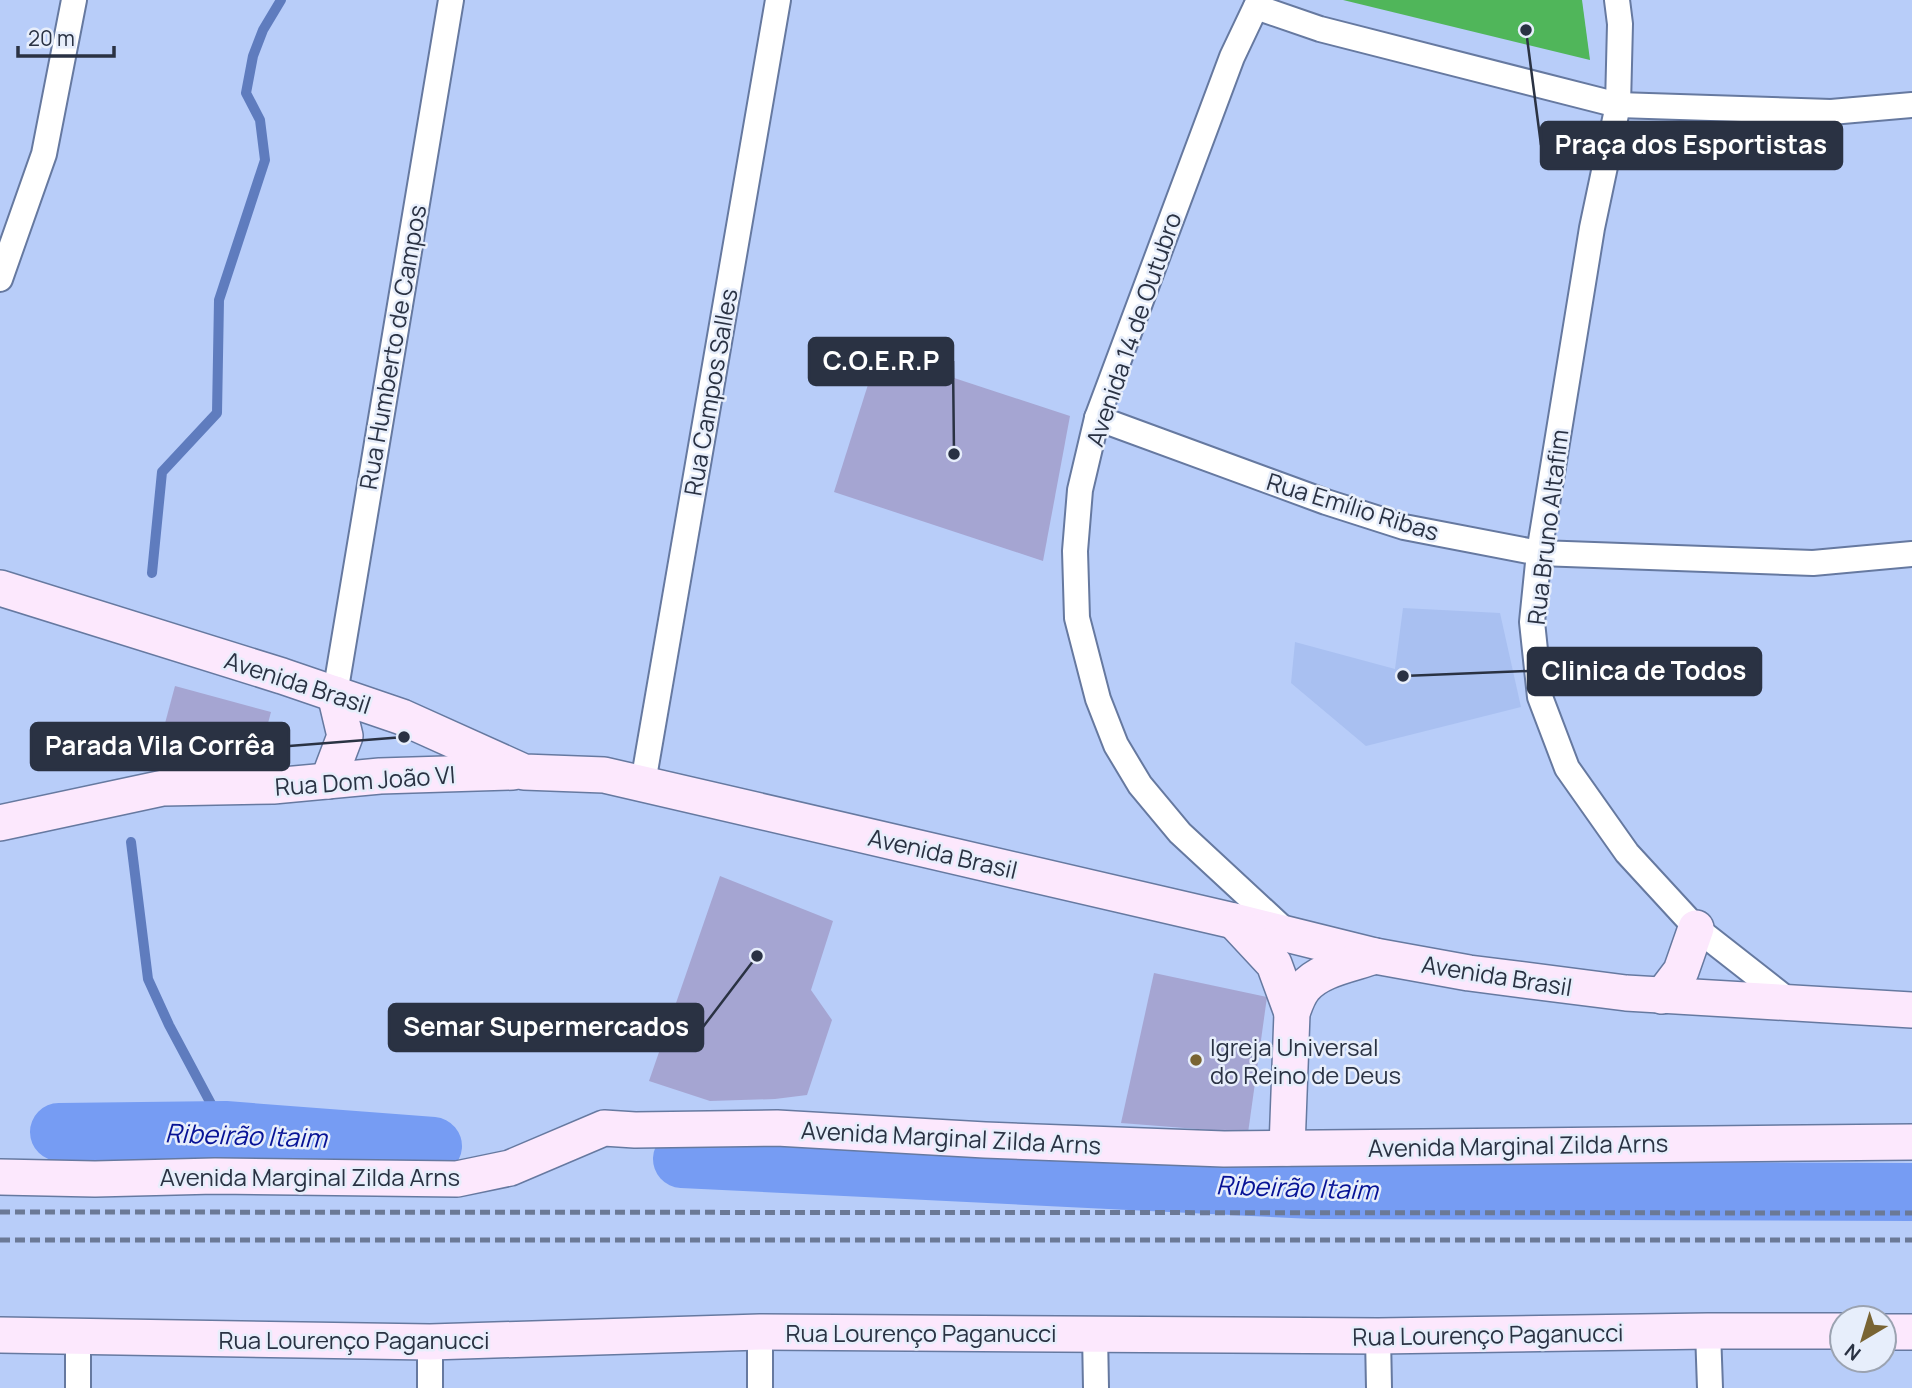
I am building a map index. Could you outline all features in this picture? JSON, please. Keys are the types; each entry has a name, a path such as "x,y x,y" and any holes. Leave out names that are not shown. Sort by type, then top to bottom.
{"main road":[{"name":"Avenida Brasil","path":"0,588 402,717 524,772 604,775 643,783 1375,956 1584,989 1912,1010"},
{"path":"328,782 345,736 335,694"},
{"name":"Rua Dom João VI","path":"0,822 163,788 273,786 380,776 524,772"},
{"path":"1234,921 1274,964 1292,1013 1287,1148"},
{"path":"1662,996 1681,971 1696,928"},
{"path":"1292,1013 1303,989 1316,977 1375,956"},
{"name":"Avenida Marginal Zilda Arns","path":"0,1177 95,1179 215,1176 457,1180 510,1168 604,1128 776,1128 1224,1149 1912,1142"},
{"name":"Rua Lourenço Paganucci","path":"0,1335 430,1342 760,1332 1378,1336 1828,1331"}],"street":[{"path":"0,279 44,154 74,0"},
{"name":"Rua Humberto de Campos","path":"335,694 451,0"},
{"name":"Rua Campos Salles","path":"643,783 778,0"},
{"name":"Rua Bruno Altafim","path":"1617,0 1620,24 1618,105 1592,228 1539,553 1532,622 1540,696 1567,768 1628,853 1696,928 1793,1004"},
{"path":"1258,3 1320,29 1618,105 1831,113 1912,105"},
{"name":"Avenida 14 de Outubro","path":"1258,3 1232,57 1097,418 1080,490 1075,551 1077,618 1098,699 1116,745 1140,785 1180,833 1290,934"},
{"name":"Rua Emílio Ribas","path":"1097,418 1326,502 1404,527 1539,553 1813,563 1912,554"},
{"path":"1708,1331 1710,1388"},
{"path":"760,1332 761,1388"},
{"path":"1095,1333 1096,1388"},
{"path":"78,1336 78,1388"},
{"path":"1378,1336 1379,1388"},
{"path":"429,1388 430,1342"}],"shaded area":[{"path":"1403,608 1500,613 1521,707 1366,746 1291,683 1295,642 1395,669"}],"green space":[{"path":"1343,0 1582,0 1590,60"}],"building":[{"path":"878,353 1070,416 1043,561 834,492"},
{"path":"175,686 271,712 260,753 164,727"},
{"path":"720,876 833,921 811,990 832,1020 807,1095 710,1101 649,1081"},
{"name":"Igreja Universal do Reino de Deus","path":"1154,973 1267,997 1248,1133 1121,1123"}],"waterway":[{"path":"152,573 162,472 217,413 219,300 265,160 260,120 246,93 253,56 263,30 281,0"},
{"path":"131,842 148,979 169,1025 225,1130"},
{"name":"Ribeirão Itaim","path":"59,1132 225,1130 433,1146"},
{"name":"Ribeirão Itaim","path":"682,1159 1314,1190 1912,1192"}],"railway":[{"path":"0,1212 1912,1213"},
{"path":"0,1240 1912,1240"}],"place":[{"name":"Praça dos Esportistas","path":"1526,30"},
{"name":"C.O.E.R.P","path":"954,454"},
{"name":"Clinica de Todos","path":"1403,676"},
{"name":"Parada Vila Corrêa","path":"404,737"},
{"name":"Semar Supermercados","path":"757,956"},
{"name":"Igreja Universal do Reino de Deus","path":"1196,1060"}]}
